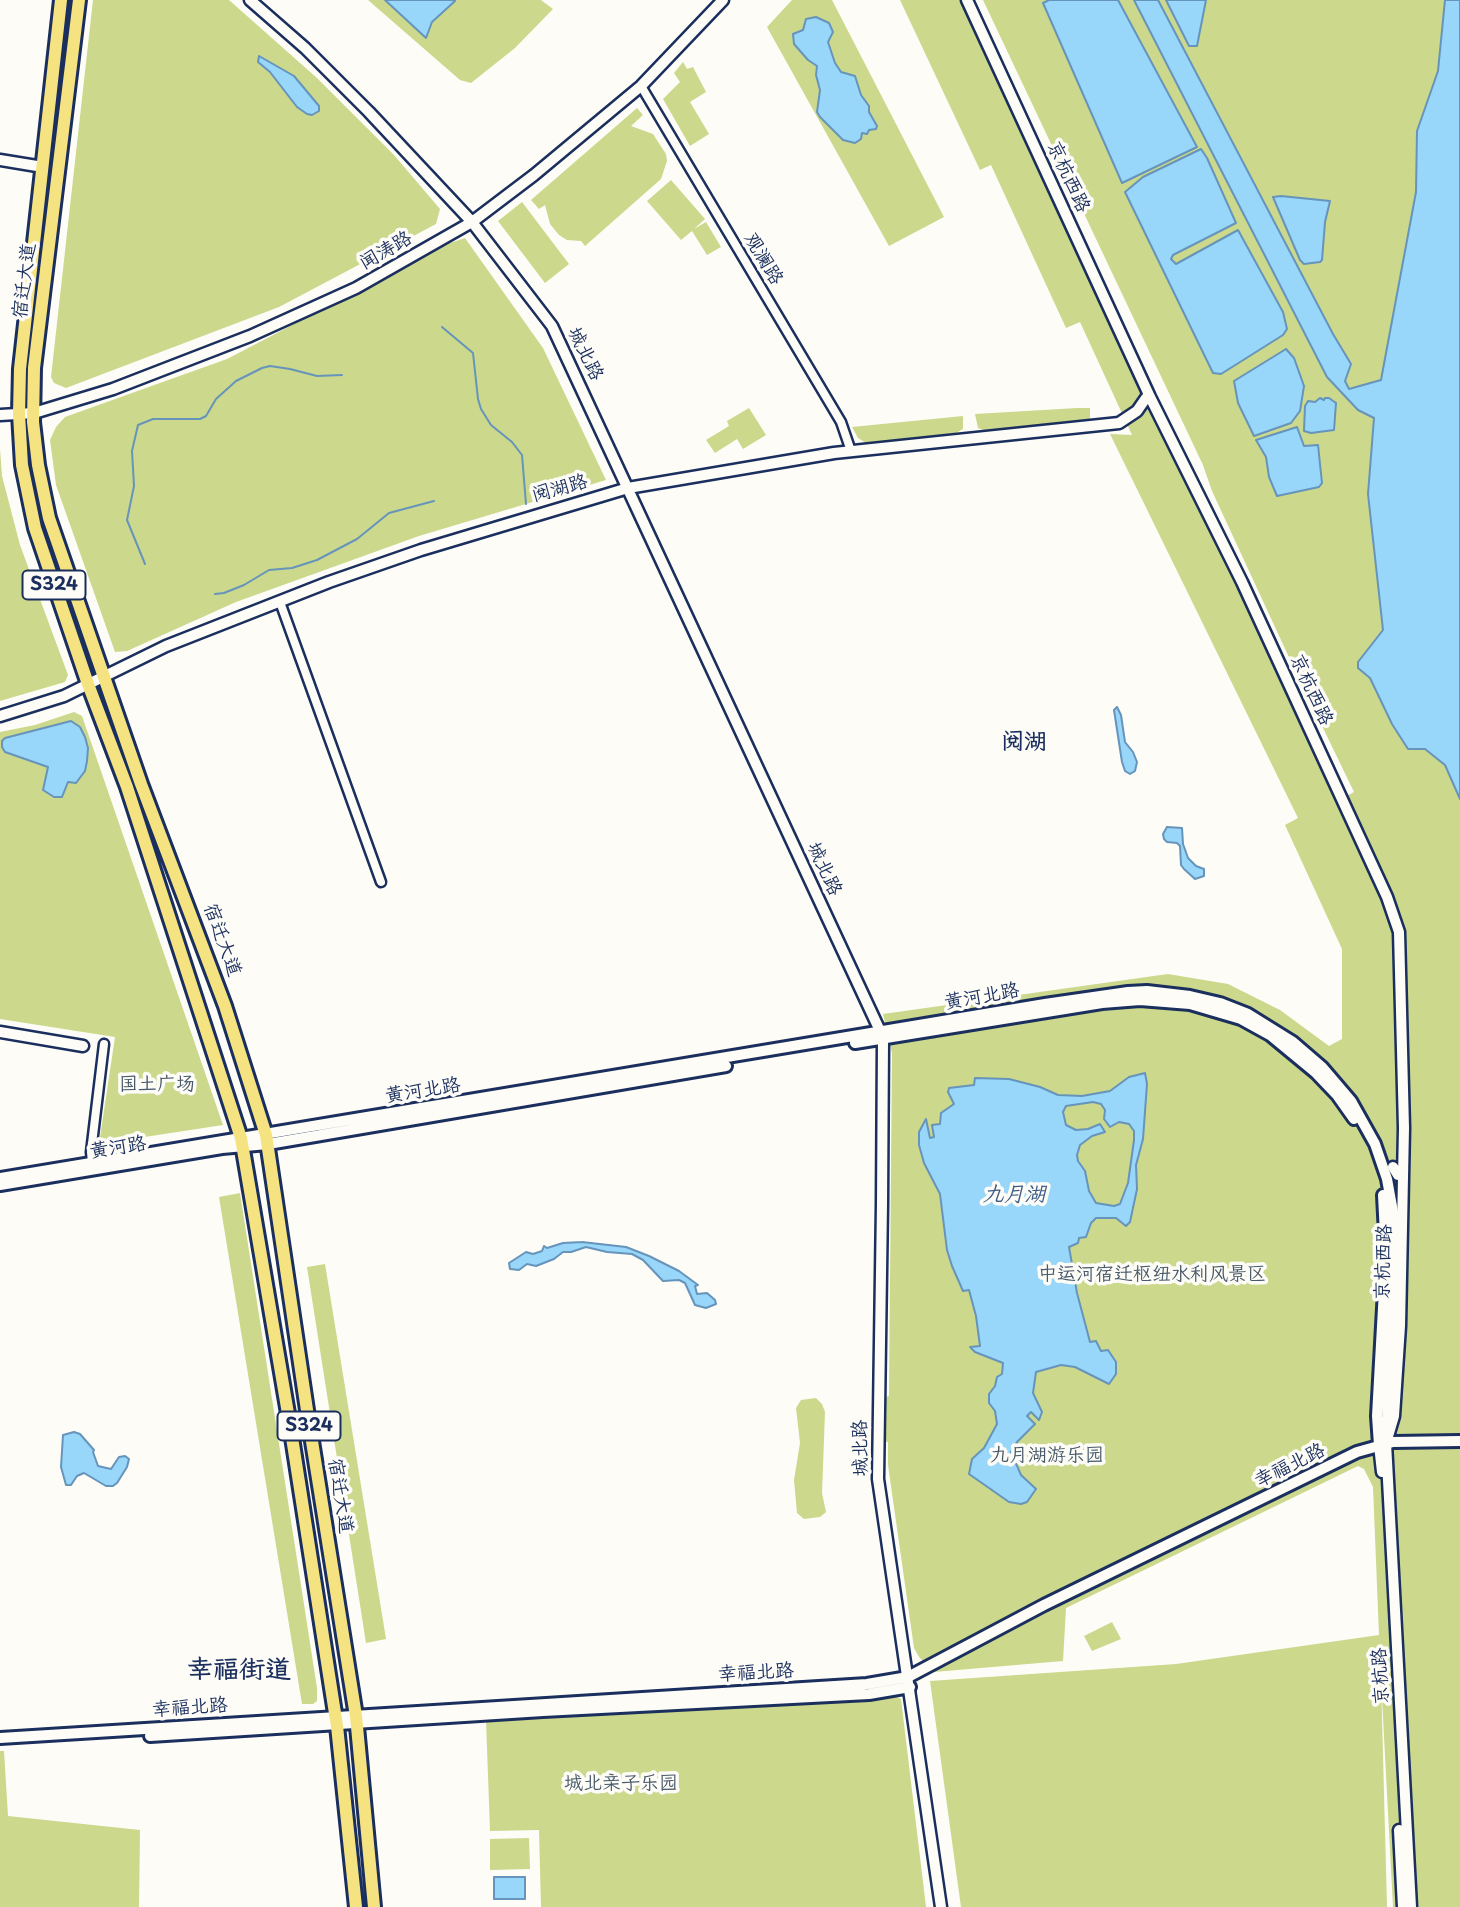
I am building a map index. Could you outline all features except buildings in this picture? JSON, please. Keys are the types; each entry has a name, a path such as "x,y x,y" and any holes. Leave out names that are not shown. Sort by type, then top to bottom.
{"main road":[{"name":"宿迁大道","path":"61,0 20,369 22,465 35,528 88,684 127,787 242,1142 336,1721 356,1907"},
{"name":"宿迁大道","path":"79,0 34,368 38,465 49,518 103,676 220,994 267,1139 356,1720 374,1907"},
{"name":"黄河北路","path":"242,1142 882,1037 1045,1004 1147,991 1190,996 1235,1009 1280,1032 1310,1056 1338,1084 1360,1115 1378,1152 1394,1212 1394,1253 1382,1444"},
{"name":"黄河路","path":"0,1178 92,1162 242,1142"},
{"name":"黄河路","path":"0,1185 242,1142"},
{"name":"幸福北路","path":"0,1738 869,1694 909,1682 1044,1605 1346,1458 1382,1444 1460,1441"},
{"name":"幸福北路","path":"0,1745 336,1721"}],"street":[{"name":"城北路","path":"250,0 305,48 369,112 471,222 552,326 882,1037 878,1479 941,1907"},
{"name":"闻涛路","path":"0,415 34,413 113,388 250,335 356,288 471,222 534,175 641,86 723,0"},
{"name":"京杭西路","path":"967,0 1150,397 1242,582 1395,916 1401,943 1398,1169 1400,1349 1394,1416 1382,1444"},
{"name":"观澜路","path":"641,86 835,411 851,451"},
{"path":"0,160 43,170"},
{"path":"0,166 43,170"},
{"name":"阅湖路","path":"0,716 32,708 166,646 280,601 421,550 628,488 851,451 1119,423 1138,411 1146,398 1150,397"},
{"path":"280,601 381,882"},
{"path":"0,1032 83,1046"},
{"path":"92,1162 104,1044"},
{"name":"京杭路","path":"1382,1444 1403,1907"},
{"name":"京杭路","path":"1382,1444 1411,1907"}],"green space":[{"path":"93,0 229,0 317,78 394,155 440,209 436,224 279,307 66,388 54,383 51,377"},
{"path":"368,0 541,0 553,9 515,48 471,83 460,80"},
{"path":"792,0 832,0 944,217 889,246 767,27"},
{"name":"中运河宿迁枢纽水利风景区","path":"900,0 961,0 1338,801 1354,792 983,0 1460,0 1460,1907 1393,1907 1381,1680 1387,1907 961,1907 930,1681 1176,1664 1379,1635 1373,1487 1364,1469 1358,1466 1066,1608 1063,1661 934,1672 914,1648 888,1465 888,1442 885,1442 885,1397 889,1396 892,1053 883,1014 1168,974 1228,984 1280,1010 1329,1046 1342,1039 1342,949 1285,825 1298,818 1110,434 1132,435 1080,322 1066,328 991,165 980,170"},
{"path":"683,62 687,69 693,67 706,92 690,102 709,134 690,146 663,99 680,82 674,73"},
{"path":"637,108 643,115 631,126 653,134 666,154 667,161 661,179 585,246 581,241 567,240 550,224 545,205 539,209 531,200"},
{"path":"671,180 705,219 694,229 706,222 721,247 707,255 692,231 681,240 647,201"},
{"path":"522,202 569,264 545,283 498,221"},
{"path":"465,238 543,348 606,480 419,536 236,602 127,651 115,652 56,485 50,440 56,427 65,417 227,359 450,243"},
{"path":"749,408 766,435 743,449 737,439 715,453 706,440 729,426 727,421"},
{"path":"1090,408 1090,422 1085,425 986,431 978,428 975,414"},
{"path":"963,416 963,429 956,433 866,443 858,438 852,427"},
{"path":"0,449 2,476 20,545 68,675 65,682 0,701"},
{"name":"国土广场","path":"74,712 82,716 223,1125 99,1144 115,1037 0,1019 0,732 35,725"},
{"path":"240,1193 317,1688 317,1701 313,1704 302,1704 219,1197"},
{"path":"325,1264 386,1639 366,1643 307,1267"},
{"path":"816,1398 825,1412 822,1493 826,1512 820,1517 804,1519 797,1513 794,1480 800,1443 796,1408 801,1400"},
{"path":"1112,1622 1121,1639 1092,1651 1084,1636"},
{"name":"城北亲子乐园","path":"892,1695 901,1699 926,1907 541,1907 539,1830 490,1831 486,1720"},
{"path":"0,1751 4,1751 8,1816 140,1830 139,1907 0,1907"},
{"path":"529,1838 530,1869 490,1870 490,1839"}],"water":[{"path":"385,0 455,1 432,22 426,38"},
{"path":"1049,0 1118,0 1197,147 1122,183 1043,3"},
{"path":"1134,0 1158,0 1351,364 1345,381 1349,389 1381,380 1416,192 1417,131 1438,71 1445,0 1460,0 1460,799 1445,765 1425,749 1408,749 1392,724 1370,678 1358,668 1358,662 1383,630 1368,494 1374,418 1358,410 1327,377"},
{"path":"1166,0 1206,0 1197,46 1189,46"},
{"path":"816,17 829,23 833,32 828,42 835,63 841,72 855,76 861,95 877,126 867,134 862,133 861,139 855,143 843,140 820,117 817,112 820,90 816,75 817,66 794,44 793,34 803,30 806,19"},
{"path":"259,56 294,76 319,106 319,111 312,115 297,107 270,72 258,62"},
{"path":"1201,149 1236,223 1173,255 1171,259 1176,264 1238,230 1283,312 1287,329 1283,335 1221,374 1213,373 1125,192 1143,177"},
{"path":"1273,197 1330,201 1320,262 1304,264 1300,260"},
{"path":"1286,349 1294,358 1304,386 1300,411 1291,423 1254,436 1238,403 1234,381"},
{"path":"1320,398 1329,398 1336,403 1334,430 1311,433 1304,431 1305,406 1308,401 1315,402"},
{"path":"1297,427 1304,446 1318,445 1322,483 1319,487 1277,496 1269,477 1266,457 1256,440"},
{"path":"1117,707 1121,715 1125,742 1137,762 1135,771 1130,774 1125,771 1122,762 1114,710"},
{"path":"71,721 80,727 85,737 88,748 85,771 76,783 68,782 62,797 54,797 43,790 48,767 5,752 2,741"},
{"path":"1167,827 1182,828 1183,844 1188,858 1204,869 1204,876 1195,879 1184,869 1181,865 1180,846 1164,839 1163,834"},
{"name":"九月湖","path":"1145,1073 1147,1084 1143,1139 1136,1165 1137,1189 1130,1222 1126,1226 1116,1218 1096,1218 1086,1237 1079,1238 1078,1243 1069,1247 1077,1293 1090,1342 1096,1341 1101,1351 1108,1350 1116,1362 1116,1374 1109,1384 1075,1367 1061,1365 1036,1372 1033,1393 1042,1412 1039,1420 1031,1412 1027,1416 1035,1424 1011,1452 1021,1475 1036,1489 1027,1502 1009,1502 969,1474 972,1459 984,1448 997,1424 995,1411 989,1403 989,1394 997,1377 1002,1374 1003,1363 975,1352 970,1347 980,1346 976,1316 969,1290 963,1291 947,1250 940,1194 924,1163 919,1132 926,1119 930,1138 934,1137 932,1125 940,1124 941,1113 954,1104 948,1092 949,1088 974,1085 975,1078 1009,1079 1058,1095 1082,1096 1110,1091 1129,1077","holes":["1093,1102 1101,1104 1105,1110 1104,1119 1110,1127 1119,1122 1129,1124 1134,1131 1128,1183 1120,1204 1114,1206 1096,1203 1077,1155 1080,1145 1092,1136 1105,1132 1100,1124 1076,1130 1066,1125 1063,1112 1066,1106"]},
{"path":"582,1242 626,1247 649,1256 679,1271 698,1285 695,1286 697,1294 707,1293 716,1304 706,1308 695,1305 685,1283 679,1280 663,1281 643,1260 632,1254 586,1247 563,1252 536,1266 527,1264 519,1270 510,1269 509,1263 526,1252 533,1254 542,1251 544,1246 547,1248 563,1243"},
{"path":"74,1432 80,1434 94,1450 98,1466 111,1469 119,1457 125,1456 129,1459 117,1483 106,1486 84,1473 77,1476 71,1485 66,1485 61,1467 63,1435"},
{"path":"494,1877 525,1877 525,1899 494,1899"}],"waterway":[{"path":"442,327 473,353 481,409 491,425 512,442 522,455 526,504"},
{"path":"145,564 127,520 134,486 132,451 138,425 153,419 200,419 206,416 216,399 236,381 270,366 317,376 342,375"},
{"path":"215,594 244,585 269,570 292,568 317,560 357,539 389,513 434,501"}],"district":[{"name":"阅湖","path":"1024,743"},
{"name":"幸福街道","path":"239,1671"}],"park label":[{"name":"九月湖游乐园","path":"1047,1456"}]}
